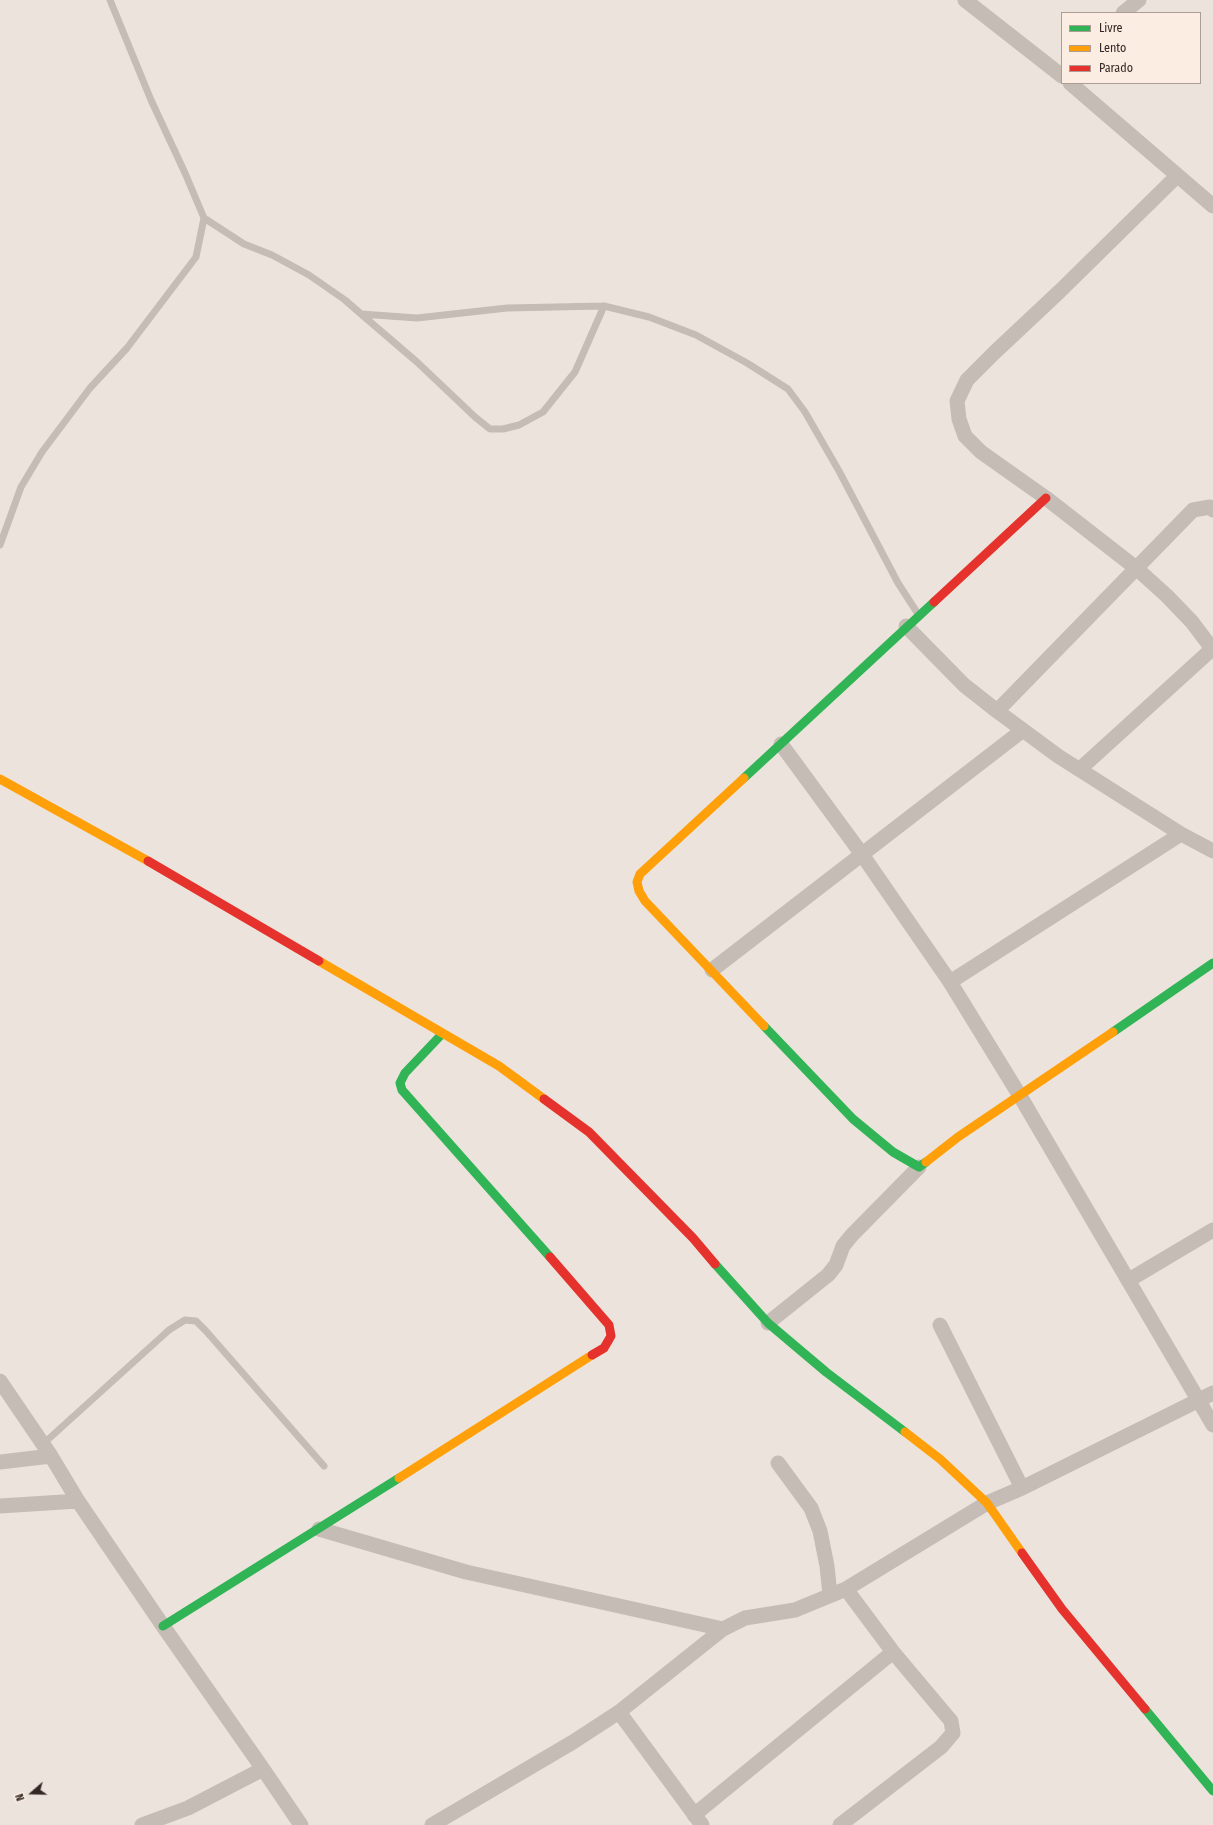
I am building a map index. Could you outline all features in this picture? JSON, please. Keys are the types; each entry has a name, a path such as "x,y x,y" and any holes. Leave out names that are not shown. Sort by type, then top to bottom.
{"street":[{"path":"964,0 1059,68"},
{"path":"1071,84 1213,206"},
{"path":"1080,770 1213,649 1182,611 1136,568 1046,498 982,452 965,436 959,420 957,401 967,380 1177,176"},
{"path":"919,1167 893,1152 853,1119 645,901 639,891 637,882 640,874 906,626 920,615 1046,498"},
{"path":"997,711 1193,510 1210,507 1213,510"},
{"path":"906,626 964,685 997,711 1080,770 1181,834 1213,851"},
{"path":"712,970 861,853 1023,730"},
{"path":"781,744 861,853 950,982 1020,1096 1213,1425"},
{"path":"0,779 130,850 499,1066 589,1132 693,1238 715,1265 768,1323 826,1372 940,1459 987,1503 1062,1609 1213,1791"},
{"path":"950,982 1181,834"},
{"path":"768,1323 828,1275 836,1265 843,1246 852,1235 919,1167 958,1137 1211,969"},
{"path":"163,1626 604,1348 611,1336 609,1325 599,1313 402,1090 400,1082 405,1073 442,1034"},
{"path":"1129,1280 1213,1230"},
{"path":"940,1324 1022,1488"},
{"path":"0,1381 47,1450 78,1501 301,1825"},
{"path":"432,1825 573,1742 619,1712 723,1629 745,1618 796,1610 846,1589 987,1503 1022,1488 1213,1393"},
{"path":"0,1462 47,1450"},
{"path":"778,1463 811,1508 817,1523 827,1566 830,1596"},
{"path":"0,1506 78,1501"},
{"path":"319,1529 466,1572 723,1629"},
{"path":"840,1825 941,1747 953,1733 951,1721 893,1652 846,1589"},
{"path":"619,1712 698,1820 893,1652"},
{"path":"142,1825 188,1808 263,1769"}],"lane":[{"path":"0,545 21,487 42,452 90,388 127,348 196,257 204,218 185,172 151,100 110,0"},
{"path":"204,218 244,244 272,256 309,275 345,300 417,362 475,418 490,429 503,429 520,425 543,412 575,372 604,306"},
{"path":"361,314 417,318 507,308 604,306 649,317 696,335 747,363 788,389 805,412 839,471 898,583 920,615"},
{"path":"47,1450 169,1330 184,1320 196,1321 206,1331 324,1466"}],"traffic: fast":[{"path":"744,778 934,602"},
{"path":"1113,1032 1213,963"},
{"path":"764,1026 853,1119 893,1152 919,1167 926,1162"},
{"path":"442,1034 405,1073 400,1083 402,1090 550,1257"},
{"path":"715,1264 768,1323 826,1372 905,1432"},
{"path":"163,1626 399,1478"},
{"path":"1145,1709 1213,1791"}],"traffic: slow":[{"path":"744,778 640,874 637,882 639,891 645,901 764,1026"},
{"path":"0,779 148,861"},
{"path":"319,961 499,1066 544,1099"},
{"path":"926,1162 958,1137 1113,1032"},
{"path":"399,1478 592,1355"},
{"path":"905,1432 940,1459 987,1503 1022,1553"}],"traffic: jam":[{"path":"934,602 1046,498"},
{"path":"148,861 319,961"},
{"path":"544,1099 589,1132 693,1238 715,1264"},
{"path":"550,1257 609,1325 611,1336 604,1348 592,1355"},
{"path":"1022,1553 1062,1609 1145,1709"}]}
